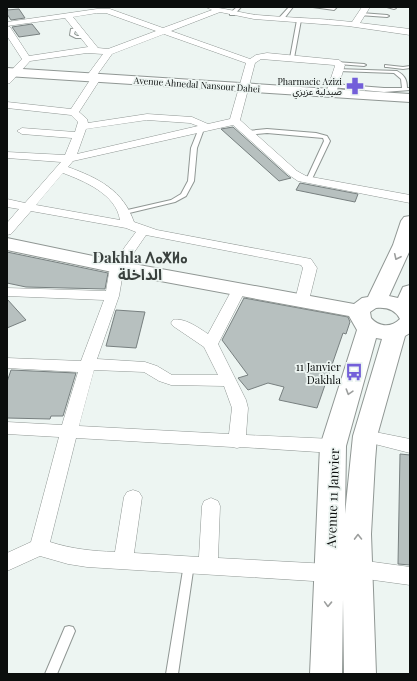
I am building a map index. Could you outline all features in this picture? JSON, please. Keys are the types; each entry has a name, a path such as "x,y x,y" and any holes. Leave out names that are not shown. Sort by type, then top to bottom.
{"street":[{"path":"210,7 232,14 355,24 410,32"},
{"path":"10,75 27,59 95,50 109,52 219,10"},
{"path":"355,24 364,10"},
{"path":"27,59 18,47 7,25 97,11 107,11 165,30 251,62 262,57 332,61 338,67 332,89"},
{"path":"68,16 95,50"},
{"path":"74,112 109,52"},
{"path":"235,121 251,62"},
{"name":"Avenue Ahnedal Nansour Dahei","path":"10,75 94,78 245,87 408,92"},
{"path":"7,106 74,112 83,121 65,164 7,231"},
{"path":"22,130 80,131 147,117 192,120 198,122 203,128"},
{"path":"65,164 235,121"},
{"path":"235,121 293,173 302,179 410,199"},
{"path":"7,155 65,164 104,187 125,212 129,225"},
{"path":"7,203 129,225 143,230 306,262 310,268 302,300"},
{"name":"Avenue 11 Janvier","path":"326,674 333,446 368,313 402,245 410,221"},
{"path":"39,547 69,431 88,366 112,296 117,267 143,230"},
{"path":"7,244 117,267 368,313 391,303 406,315"},
{"path":"210,344 239,289"},
{"path":"7,292 112,296"},
{"path":"368,313 381,333 406,315"},
{"path":"360,674 358,534 359,500 365,436 406,315"},
{"path":"178,323 200,336 210,344 229,381 240,408 238,442"},
{"path":"7,363 145,367 152,368 165,379 171,380 229,381"},
{"path":"7,428 238,442 333,446"},
{"path":"365,436 410,446"},
{"path":"122,561 133,497"},
{"path":"198,565 211,506"},
{"path":"7,562 39,547 68,556 87,559 329,573"},
{"path":"359,569 410,576"}],"lane":[{"path":"232,14 239,7"},
{"path":"281,19 292,7"},
{"path":"315,7 329,10 334,9 335,7"},
{"path":"364,10 387,16"},
{"path":"292,58 299,20"},
{"path":"338,67 403,68 410,66"},
{"path":"338,67 395,72 403,76 408,92"},
{"path":"125,212 173,201 184,195 191,181 194,148 203,128"},
{"path":"248,133 267,132 316,135 325,137 327,141 309,180"},
{"path":"172,674 198,565"},
{"path":"51,674 69,631"}],"building":[{"path":"19,9 25,18 11,20 7,14 7,10"},
{"path":"32,24 40,34 19,37 12,27"},
{"path":"233,127 291,178 279,181 221,129"},
{"path":"300,183 358,194 355,202 296,190"},
{"path":"7,252 108,273 105,289 26,287 7,283"},
{"path":"244,298 348,317 350,322 346,334 343,333 317,408 279,400 284,387 268,383 248,390 238,378 248,375 222,340"},
{"path":"7,299 26,320 7,328"},
{"path":"116,310 145,312 136,348 106,346"},
{"path":"11,370 76,373 63,416 51,416 50,419 7,418 7,382"},
{"path":"400,454 410,455 410,565 398,564"}],"place":[{"name":"Pharmacie Azizi صيدلية عزيزي","path":"355,86"},
{"name":"11 Janvier Dakhla","path":"354,372"}],"district":[{"name":"Dakhla ⴷⴰⵅⵍⴰ الداخلة","path":"140,266"}]}
